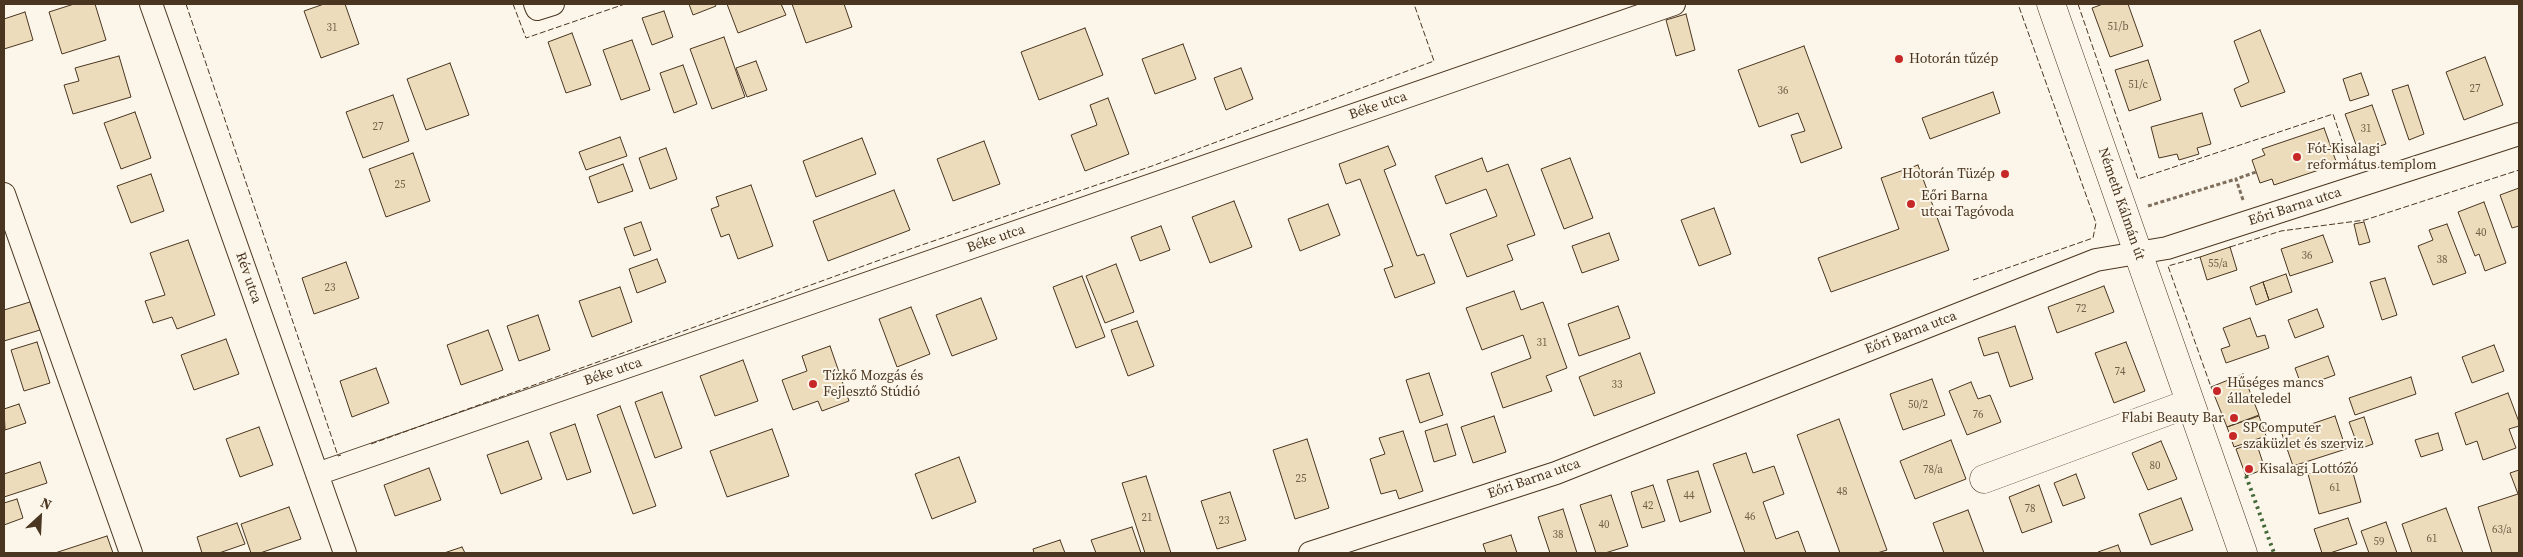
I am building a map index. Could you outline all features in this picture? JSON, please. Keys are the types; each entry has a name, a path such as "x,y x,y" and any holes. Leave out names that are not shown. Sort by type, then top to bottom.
{"street":[{"name":"Rév utca","path":"151,4 345,553"},
{"path":"535,4 537,9 553,4"},
{"name":"Béke utca","path":"317,474 1674,4"},
{"name":"Németh Kálmán út","path":"2052,4 2243,553"},
{"name":"Eőri Barna utca","path":"1310,553 1556,473 2096,260 2167,248 2519,134"},
{"path":"4,194 131,553"},
{"path":"1984,479 2190,403"}],"path":[{"path":"2148,206 2256,172"},
{"path":"2236,178 2251,222"}],"building":[{"path":"74,4 95,4 106,40 62,54 49,12"},
{"path":"324,4 345,4 359,44 321,58 304,11"},
{"path":"689,4 715,4 716,6 693,15"},
{"path":"727,4 781,4 786,15 738,33"},
{"path":"792,4 844,4 852,27 806,43"},
{"path":"2103,4 2128,4 2143,46 2110,57 2092,8"},
{"path":"664,11 673,37 652,45 642,18"},
{"path":"25,12 33,40 4,49 4,19"},
{"path":"1686,14 1695,50 1676,56 1666,20"},
{"path":"1085,28 1103,75 1039,100 1021,52"},
{"path":"2260,30 2285,92 2241,107 2234,89 2249,82 2234,41"},
{"path":"572,33 591,85 566,93 548,42"},
{"path":"724,37 745,97 712,109 690,49"},
{"path":"632,40 650,90 621,100 603,50"},
{"path":"1183,44 1196,79 1155,94 1142,59"},
{"path":"1804,46 1842,148 1801,163 1791,135 1805,131 1798,113 1759,127 1738,70"},
{"path":"119,56 131,97 73,114 64,85 79,81 75,68"},
{"path":"2485,57 2503,105 2464,120 2446,72"},
{"path":"2148,60 2161,100 2129,111 2115,70"},
{"path":"756,61 767,90 747,97 736,68"},
{"path":"450,63 469,115 426,130 407,79"},
{"path":"683,65 697,104 674,113 660,73"},
{"path":"1241,68 1253,99 1226,110 1214,78"},
{"path":"2361,73 2369,95 2350,101 2343,79"},
{"path":"2408,85 2424,134 2409,140 2392,90"},
{"path":"1993,92 2000,113 1930,139 1922,118"},
{"path":"393,95 409,141 363,158 346,112"},
{"path":"1108,98 1129,154 1085,171 1071,135 1097,125 1090,105"},
{"path":"2372,105 2386,144 2359,153 2345,114"},
{"path":"135,112 151,158 121,169 104,123"},
{"path":"2202,113 2211,144 2197,148 2199,154 2179,160 2177,154 2159,158 2151,127"},
{"name":"Fót-Kisalagi református templom","path":"2324,128 2337,164 2274,185 2272,179 2260,183 2252,160 2265,155 2262,149"},
{"path":"620,137 627,156 586,170 579,152"},
{"path":"862,138 876,174 816,197 803,161"},
{"path":"984,141 1000,184 953,201 937,159"},
{"path":"1388,146 1396,165 1384,170 1417,256 1424,254 1435,283 1395,298 1384,269 1393,266 1360,179 1346,184 1339,164"},
{"path":"666,148 677,179 650,189 639,158"},
{"path":"413,153 430,201 386,217 369,169"},
{"path":"1482,158 1487,172 1508,164 1535,235 1507,245 1513,260 1467,277 1450,234 1497,216 1486,189 1446,204 1435,176"},
{"path":"1570,158 1593,218 1564,229 1541,169"},
{"path":"623,164 633,191 598,203 589,177"},
{"name":"Eőri Barna utcai Tagóvoda","path":"1918,165 1949,250 1831,292 1818,258 1899,229 1881,178"},
{"path":"151,174 164,211 131,223 117,186"},
{"path":"751,185 773,246 738,259 729,234 721,237 711,209 719,206 716,197"},
{"path":"2519,188 2519,226 2512,228 2500,195"},
{"path":"894,190 910,230 828,261 813,221"},
{"path":"1234,201 1252,247 1210,263 1192,217"},
{"path":"2484,202 2506,263 2485,271 2479,254 2475,256 2458,212"},
{"path":"1328,204 1340,235 1300,251 1288,219"},
{"path":"1714,208 1731,254 1699,266 1681,220"},
{"path":"641,222 651,250 634,256 624,228"},
{"path":"2364,222 2370,242 2359,245 2354,224"},
{"path":"2447,224 2466,273 2433,285 2418,246 2433,240 2429,230"},
{"path":"1161,226 1170,250 1140,261 1131,237"},
{"path":"1609,233 1619,260 1582,273 1572,246"},
{"path":"2323,235 2333,262 2290,276 2281,249"},
{"path":"188,240 215,315 177,329 172,317 153,323 145,301 165,295 150,253"},
{"path":"2230,247 2237,270 2207,280 2200,257"},
{"path":"657,259 666,282 637,293 629,269"},
{"path":"346,262 359,298 314,314 302,278"},
{"path":"1116,264 1134,312 1105,323 1086,276"},
{"path":"2286,274 2292,292 2269,300 2263,282"},
{"path":"1082,276 1105,337 1076,348 1053,287"},
{"path":"2385,278 2397,315 2382,320 2370,282"},
{"path":"2263,282 2269,300 2256,305 2250,287"},
{"path":"2104,286 2114,312 2057,333 2048,307"},
{"path":"620,287 632,322 592,337 579,301"},
{"path":"1514,291 1521,310 1543,302 1567,368 1546,376 1552,391 1503,408 1491,373 1531,358 1523,335 1482,350 1466,308"},
{"path":"981,298 997,339 952,356 936,315"},
{"path":"30,302 40,330 4,341 4,310"},
{"path":"1618,306 1630,338 1579,356 1568,324"},
{"path":"911,307 930,354 897,367 879,319"},
{"path":"2317,309 2324,327 2295,338 2288,320"},
{"path":"538,315 550,350 519,361 507,326"},
{"path":"2250,318 2257,337 2265,335 2269,348 2226,363 2221,349 2230,346 2223,328"},
{"path":"1137,321 1154,366 1128,376 1111,330"},
{"path":"2015,326 2033,379 2010,387 1998,352 1984,356 1978,338"},
{"path":"488,330 503,370 461,385 447,345"},
{"path":"226,339 239,374 194,390 181,355"},
{"path":"37,342 50,383 24,391 11,350"},
{"path":"2126,342 2145,391 2114,403 2095,353"},
{"path":"2494,345 2504,371 2472,383 2462,357"},
{"path":"830,346 849,401 822,411 818,401 793,410 782,380 807,371 802,356"},
{"path":"1640,353 1655,393 1594,416 1579,377"},
{"path":"2328,356 2335,375 2302,387 2295,368"},
{"path":"743,360 758,401 715,416 700,376"},
{"path":"376,368 389,403 352,417 340,381"},
{"path":"1429,373 1443,415 1420,423 1406,380"},
{"path":"2243,374 2259,415 2227,427 2211,387"},
{"path":"2411,377 2416,394 2355,415 2349,398"},
{"path":"1932,379 1945,415 1903,430 1890,394"},
{"path":"1971,382 1978,399 1990,395 2001,422 1967,435 1949,391"},
{"path":"662,392 682,448 655,458 635,402"},
{"path":"2508,393 2519,422 2519,426 2509,429 2516,448 2483,460 2477,441 2466,445 2455,413"},
{"path":"19,404 26,423 5,430 4,409"},
{"path":"620,406 656,506 633,514 597,415"},
{"path":"1494,416 1506,452 1473,463 1461,427"},
{"path":"2259,416 2266,436 2234,447 2227,427"},
{"path":"2335,416 2346,449 2293,466 2282,434"},
{"path":"2364,417 2373,444 2359,449 2349,422"},
{"path":"1839,419 1887,550 1877,553 1840,553 1797,435"},
{"path":"575,424 591,472 567,480 550,433"},
{"path":"1447,424 1456,455 1434,462 1425,431"},
{"path":"259,427 273,465 240,477 226,439"},
{"path":"772,429 789,476 727,497 710,451"},
{"path":"1403,431 1423,491 1399,499 1396,490 1381,494 1370,459 1385,454 1379,438"},
{"path":"2438,433 2443,450 2421,457 2415,440"},
{"path":"1307,439 1329,508 1295,519 1273,450"},
{"path":"1951,440 1966,479 1915,499 1900,461"},
{"path":"528,441 542,479 501,494 487,455"},
{"path":"2161,441 2177,479 2148,490 2132,453"},
{"path":"2256,442 2265,469 2246,476 2236,449"},
{"path":"1746,453 1753,473 1774,466 1784,494 1763,502 1776,539 1798,531 1806,553 1745,553 1713,464"},
{"path":"959,457 976,502 932,519 915,474"},
{"path":"40,462 47,483 4,497 4,474"},
{"path":"2350,462 2361,502 2319,514 2308,474"},
{"path":"429,468 441,500 395,516 384,485"},
{"path":"2519,470 2519,553 2492,553 2478,507 2518,494 2510,473"},
{"path":"1698,471 1711,512 1680,522 1667,480"},
{"path":"2076,474 2085,498 2063,506 2054,483"},
{"path":"1146,476 1171,553 1145,553 1122,483"},
{"path":"1653,485 1665,521 1642,528 1631,492"},
{"path":"2039,485 2052,522 2022,533 2009,497"},
{"path":"1230,492 1246,540 1217,549 1201,501"},
{"path":"1611,495 1628,546 1605,553 1596,553 1580,505"},
{"path":"2181,498 2193,530 2151,545 2139,514"},
{"path":"17,499 23,518 4,525 4,503"},
{"path":"289,507 301,539 260,553 251,553 241,524"},
{"path":"2446,508 2463,553 2412,553 2402,524"},
{"path":"1563,509 1577,553 1550,553 1538,517"},
{"path":"1968,510 1984,553 1944,553 1933,523"},
{"path":"2348,518 2357,544 2330,553 2322,553 2314,529"},
{"path":"2386,522 2397,553 2369,553 2361,531"},
{"path":"237,523 245,544 219,553 202,553 197,537"},
{"path":"1132,527 1141,553 1096,553 1091,540"},
{"path":"1511,535 1517,553 1486,553 1483,544"},
{"path":"107,536 113,553 55,553"},
{"path":"1060,540 1065,553 1034,553 1033,549"},
{"path":"2118,545 2121,553 2098,553 2098,552"},
{"path":"462,547 465,553 444,553"}],"hedge":[{"path":"2246,476 2274,553"}],"fence":[{"path":"186,4 338,456 341,455"},
{"path":"513,4 526,38 625,4"},
{"path":"371,444 913,248 1152,166 1434,61 1414,4"},
{"path":"1973,280 2093,238 2096,223 2018,4"},
{"path":"2078,4 2138,179 2333,114 2351,168"},
{"path":"2230,247 2281,231 2365,220 2519,170"},
{"path":"2200,257 2168,266 2211,387"}],"place":[{"name":"Hotorán tűzép","path":"1899,59"},
{"name":"Fót-Kisalagi református templom","path":"2297,157"},
{"name":"Hotorán Tüzép","path":"2005,174"},
{"name":"Eőri Barna utcai Tagóvoda","path":"1911,204"},
{"name":"Tízkő Mozgás és Fejlesztő Stúdió","path":"813,384"},
{"name":"Hűséges mancs állateledel","path":"2217,391"},
{"name":"Flabi Beauty Bar","path":"2234,418"},
{"name":"SPComputer szaküzlet és szerviz","path":"2233,436"},
{"name":"Kisalagi Lottózó","path":"2249,469"}]}
